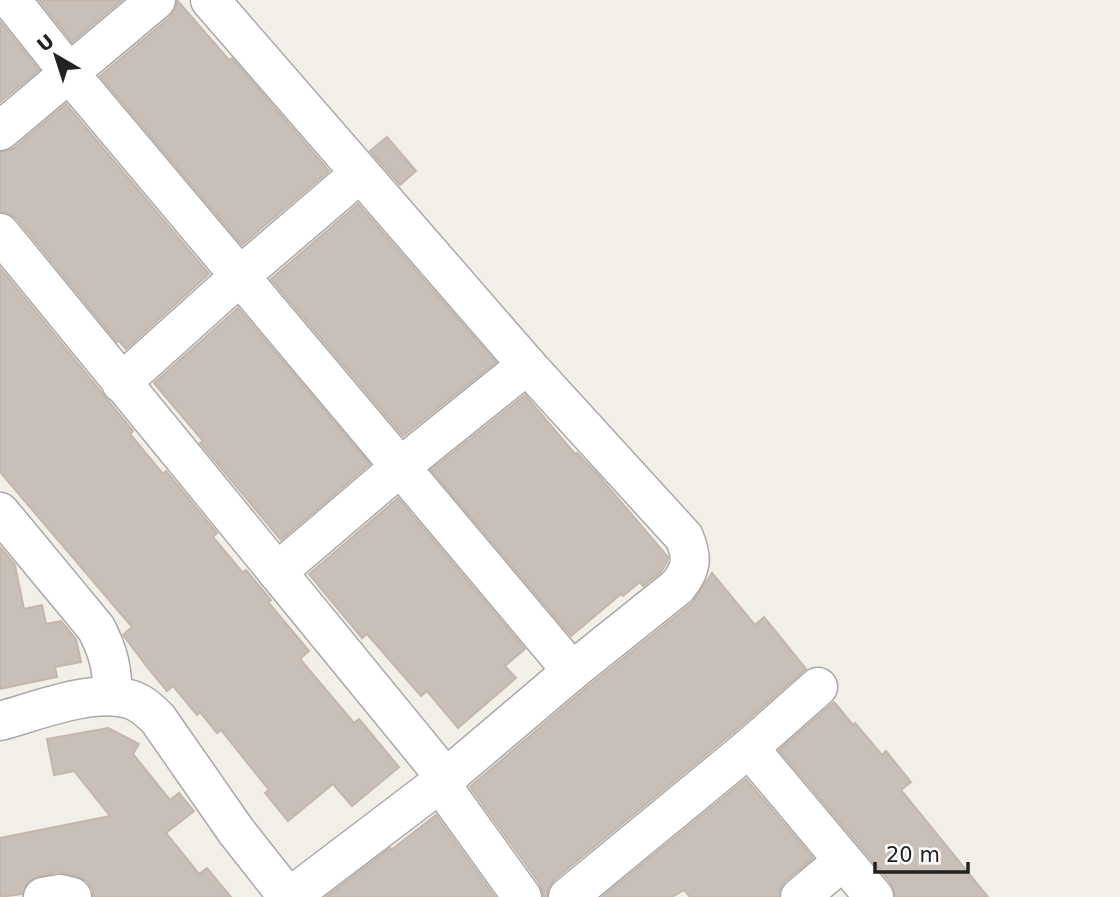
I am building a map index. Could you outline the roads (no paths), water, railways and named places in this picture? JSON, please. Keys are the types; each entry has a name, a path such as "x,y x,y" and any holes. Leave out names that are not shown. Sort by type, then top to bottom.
{"street":[{"path":"10,0 572,671"},
{"path":"0,131 156,0"},
{"path":"0,721 81,699 113,696 131,699 145,706 158,719 236,831 289,897 443,780 677,587 688,574 690,550 684,537 527,365 209,0"},
{"path":"121,383 359,174"},
{"path":"0,233 443,780 522,897"},
{"path":"277,572 400,467 527,365"},
{"path":"4,522 96,628 107,648 112,666 113,696"},
{"path":"568,897 749,748 818,687"},
{"path":"749,748 874,897"},
{"path":"800,897 843,860"},
{"path":"43,897 60,894 72,897"}]}
